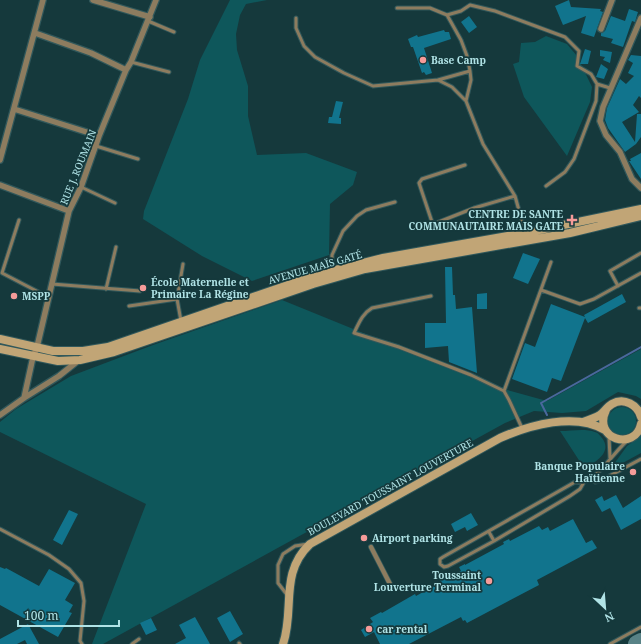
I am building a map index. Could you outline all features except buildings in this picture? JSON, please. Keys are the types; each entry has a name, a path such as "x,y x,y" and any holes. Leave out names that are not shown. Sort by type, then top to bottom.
{"main road":[{"name":"AVENUE MAÏS GATÉ","path":"0,349 58,361 80,360 114,352 313,284 350,274 526,237 641,209"},
{"name":"AVENUE MAÏS GATÉ","path":"0,339 53,351 83,351 108,346 283,286 332,271 383,258 526,237 570,233 641,216"},
{"name":"BOULEVARD TOUSSAINT LOUVERTURE","path":"582,422 601,415 612,404 618,402 632,404 638,409 641,416"},
{"path":"606,409 603,416 603,423 607,433"},
{"name":"BOULEVARD TOUSSAINT LOUVERTURE","path":"283,644 286,636 289,597 295,562 310,544 500,438 522,428 563,422 582,422 598,426 615,439 622,440 629,438"},
{"path":"629,438 639,431 641,424"}],"street":[{"path":"0,160 43,0"},
{"path":"93,0 149,19"},
{"name":"RUE J. ROUMAIN","path":"24,398 69,211 81,187 99,136 156,0"},
{"path":"601,29 612,0"},
{"path":"641,18 603,107 600,121 606,135 620,152 632,179 641,188"},
{"path":"35,33 92,53 126,70"},
{"path":"14,109 99,136"},
{"path":"0,185 69,211"},
{"path":"0,415 59,376 80,360 83,351"},
{"path":"371,547 390,584"}],"lane":[{"path":"397,8 430,8 447,15 461,11 470,5 495,11 565,37 579,51 577,66 591,74 597,84 596,101 574,159 565,172 546,186"},
{"path":"447,15 461,40 467,56 470,70 470,80 466,100"},
{"path":"296,18 296,28 304,46 315,57 344,73 373,86 438,80 470,70"},
{"path":"149,19 174,32"},
{"path":"131,62 169,72"},
{"path":"438,80 452,86 466,100 483,144 515,196 526,237"},
{"path":"597,84 611,89"},
{"path":"96,146 138,160"},
{"path":"465,165 422,179 419,184 432,222 436,223 474,208 515,196"},
{"path":"81,187 115,203"},
{"path":"332,271 332,255 343,230 357,216 366,210 395,202"},
{"path":"0,277 19,220"},
{"path":"106,289 116,248"},
{"path":"618,286 610,271 641,253"},
{"path":"504,392 551,262"},
{"path":"181,322 177,299 183,264"},
{"path":"2,273 48,297"},
{"path":"541,290 580,304 594,299 641,273"},
{"path":"52,284 140,291"},
{"path":"431,296 372,308 361,317 354,333 399,347 471,375 504,392 522,428"},
{"path":"129,306 177,299"},
{"path":"607,433 610,458"},
{"path":"584,482 580,489 570,496 494,541 448,566 444,567 440,564 440,559 443,557 575,482 584,482 591,478 629,438"},
{"path":"591,478 595,482 600,482 641,459"},
{"path":"0,529 50,555 69,569 81,583 84,601 81,643"},
{"path":"489,532 494,541"},
{"path":"289,597 278,583 278,565 283,554 295,546 310,544"},
{"path":"610,644 641,627"},
{"path":"132,644 139,639"}],"shaded area":[{"path":"230,0 267,0 246,4 240,15 236,34 237,50 248,86 248,116 257,155 306,153 357,172 353,185 330,204 329,255 252,281 202,256 143,219 144,211 188,99 200,60"},
{"path":"546,36 567,44 577,56 592,87 590,102 567,156 524,97 513,64 519,62 521,43 535,42"},
{"path":"282,300 496,387 547,401 641,349 641,399 636,396 618,392 586,411 562,413 534,411 505,423 103,644 92,644 146,504 0,432 0,422 16,409 71,376 153,345"},
{"path":"622,407 632,411 636,421 632,431 622,435 612,431 608,421 612,411"},
{"path":"582,430 596,432 605,443 604,452 597,460 584,468 560,431"},
{"path":"641,436 641,453 619,465 614,464 627,446"}],"waterway":[{"path":"547,415 541,403 641,347"}],"taxiway":[{"path":"637,644 641,642"}],"place":[{"name":"Base Camp","path":"423,60"},
{"name":"CENTRE DE SANTE COMMUNAUTAIRE MAIS GATE","path":"572,220"},
{"name":"École Maternelle et Primaire La Régine","path":"143,288"},
{"name":"MSPP","path":"14,296"},
{"name":"Banque Populaire Haïtienne","path":"633,472"},
{"name":"Airport parking","path":"364,538"},
{"name":"Toussaint Louverture Terminal","path":"489,581"},
{"name":"car rental","path":"369,629"}]}
